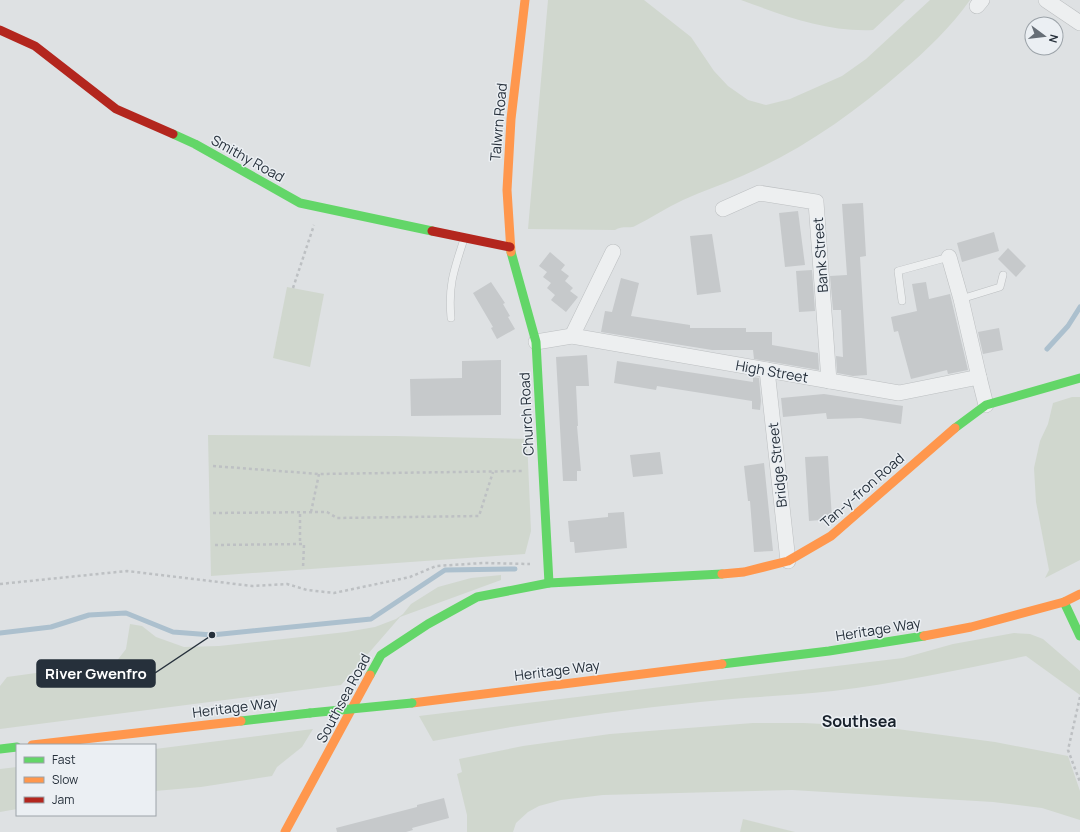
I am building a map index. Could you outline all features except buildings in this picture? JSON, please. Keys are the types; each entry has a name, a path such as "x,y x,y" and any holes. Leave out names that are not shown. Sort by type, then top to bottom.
{"street":[{"name":"Talwrn Road","path":"510,247 507,190 511,119 525,0"},
{"path":"1046,0 1080,23"},
{"name":"Smithy Road","path":"0,30 35,46 116,109 195,144 300,203 510,247"},
{"name":"Bank Street","path":"723,209 759,193 816,202 829,381"},
{"name":"Church Road","path":"510,247 536,342 550,583"},
{"path":"572,336 613,252"},
{"path":"949,257 961,299 986,405"},
{"name":"High Street","path":"536,342 572,336 900,392 979,377"},
{"name":"Bridge Street","path":"766,370 788,561"},
{"name":"Tan-y-fron Road","path":"550,583 737,572 788,561 831,536 950,432 986,405 1080,378"},
{"name":"Southsea Road","path":"285,832 342,731 381,655 428,624 477,597 550,583"},
{"name":"Heritage Way","path":"41,744 310,713 412,703 829,651 971,627 1064,602 1080,594"},
{"path":"1064,602 1080,636"},
{"path":"0,749 16,747"}],"lane":[{"path":"451,318 449,298 451,277 464,237"},
{"path":"902,301 898,271 949,257"},
{"path":"961,299 1000,287 1003,275"}],"path":[{"path":"293,288 319,207"},
{"path":"213,466 319,474 527,471"},
{"path":"213,513 327,512 337,518 479,516 493,472"},
{"path":"311,512 319,474"},
{"path":"300,514 300,544"},
{"path":"215,545 304,544 303,568"},
{"path":"0,584 127,571 252,586 287,584 307,590 334,593 410,577 436,566 483,563 548,565"},
{"path":"1080,697 1068,750 1080,782"}],"shaded area":[{"path":"548,0 644,0 691,37 714,71 728,86 748,100 766,105 790,99 842,76 866,59 930,0 970,0 938,38 920,56 883,88 845,117 805,143 764,166 683,200 635,226 615,230 528,229"},
{"path":"741,0 905,0 873,30 856,30 822,26 806,22"},
{"path":"287,287 324,294 310,367 273,358"},
{"path":"1072,397 1080,397 1080,560 1045,578 1049,570 1036,502 1034,468 1040,441 1048,424 1053,403"},
{"path":"208,435 395,436 527,439 531,531 525,554 211,576"},
{"path":"501,575 501,580 400,617 341,685 0,729 0,686 7,677 116,662 126,649 130,624 142,626 156,637 184,647 219,646 346,632 375,627 396,619 403,614 411,604 438,587 471,578"},
{"path":"1014,633 1030,634 1043,639 1080,671 1080,695 1026,656 857,688 816,693 717,700 566,718 433,741 419,716 903,658 953,644"},
{"path":"753,723 804,723 882,727 995,742 1068,756 1080,791 1080,820 1042,808 993,802 792,790 603,795 561,800 539,806 528,812 516,823 513,832 467,832 467,815 457,774 462,772 459,759 523,746 610,734"},
{"path":"313,729 302,747 277,767 272,776 201,787 156,791 156,749"},
{"path":"16,767 16,809 0,812 0,769"},
{"path":"743,819 795,832 740,832"}],"waterway":[{"path":"1047,349 1068,326 1080,307"},
{"path":"0,633 51,627 89,615 126,613 173,632 212,635 371,619 445,570 515,569"}],"traffic: fast":[{"path":"173,134 195,144 300,203 432,231"},
{"path":"511,252 536,342 549,583"},
{"path":"955,428 986,405 1080,378"},
{"path":"370,675 381,655 428,624 477,597 549,583 722,574"},
{"path":"1064,602 1080,636"},
{"path":"722,664 829,651 924,636"},
{"path":"310,713 412,703"},
{"path":"241,721 310,713"},
{"path":"0,749 16,747"}],"traffic: slow":[{"path":"511,252 507,190 511,119 525,0"},
{"path":"722,574 744,572 788,561 831,536 955,428"},
{"path":"924,636 971,627 1064,602 1080,594"},
{"path":"412,703 722,664"},
{"path":"285,832 370,675"},
{"path":"41,744 241,721"}],"traffic: jam":[{"path":"0,30 35,46 116,109 173,134"},
{"path":"432,231 510,247"}],"place":[{"name":"River Gwenfro","path":"212,635"}],"district":[{"name":"Southsea","path":"859,721"}]}
